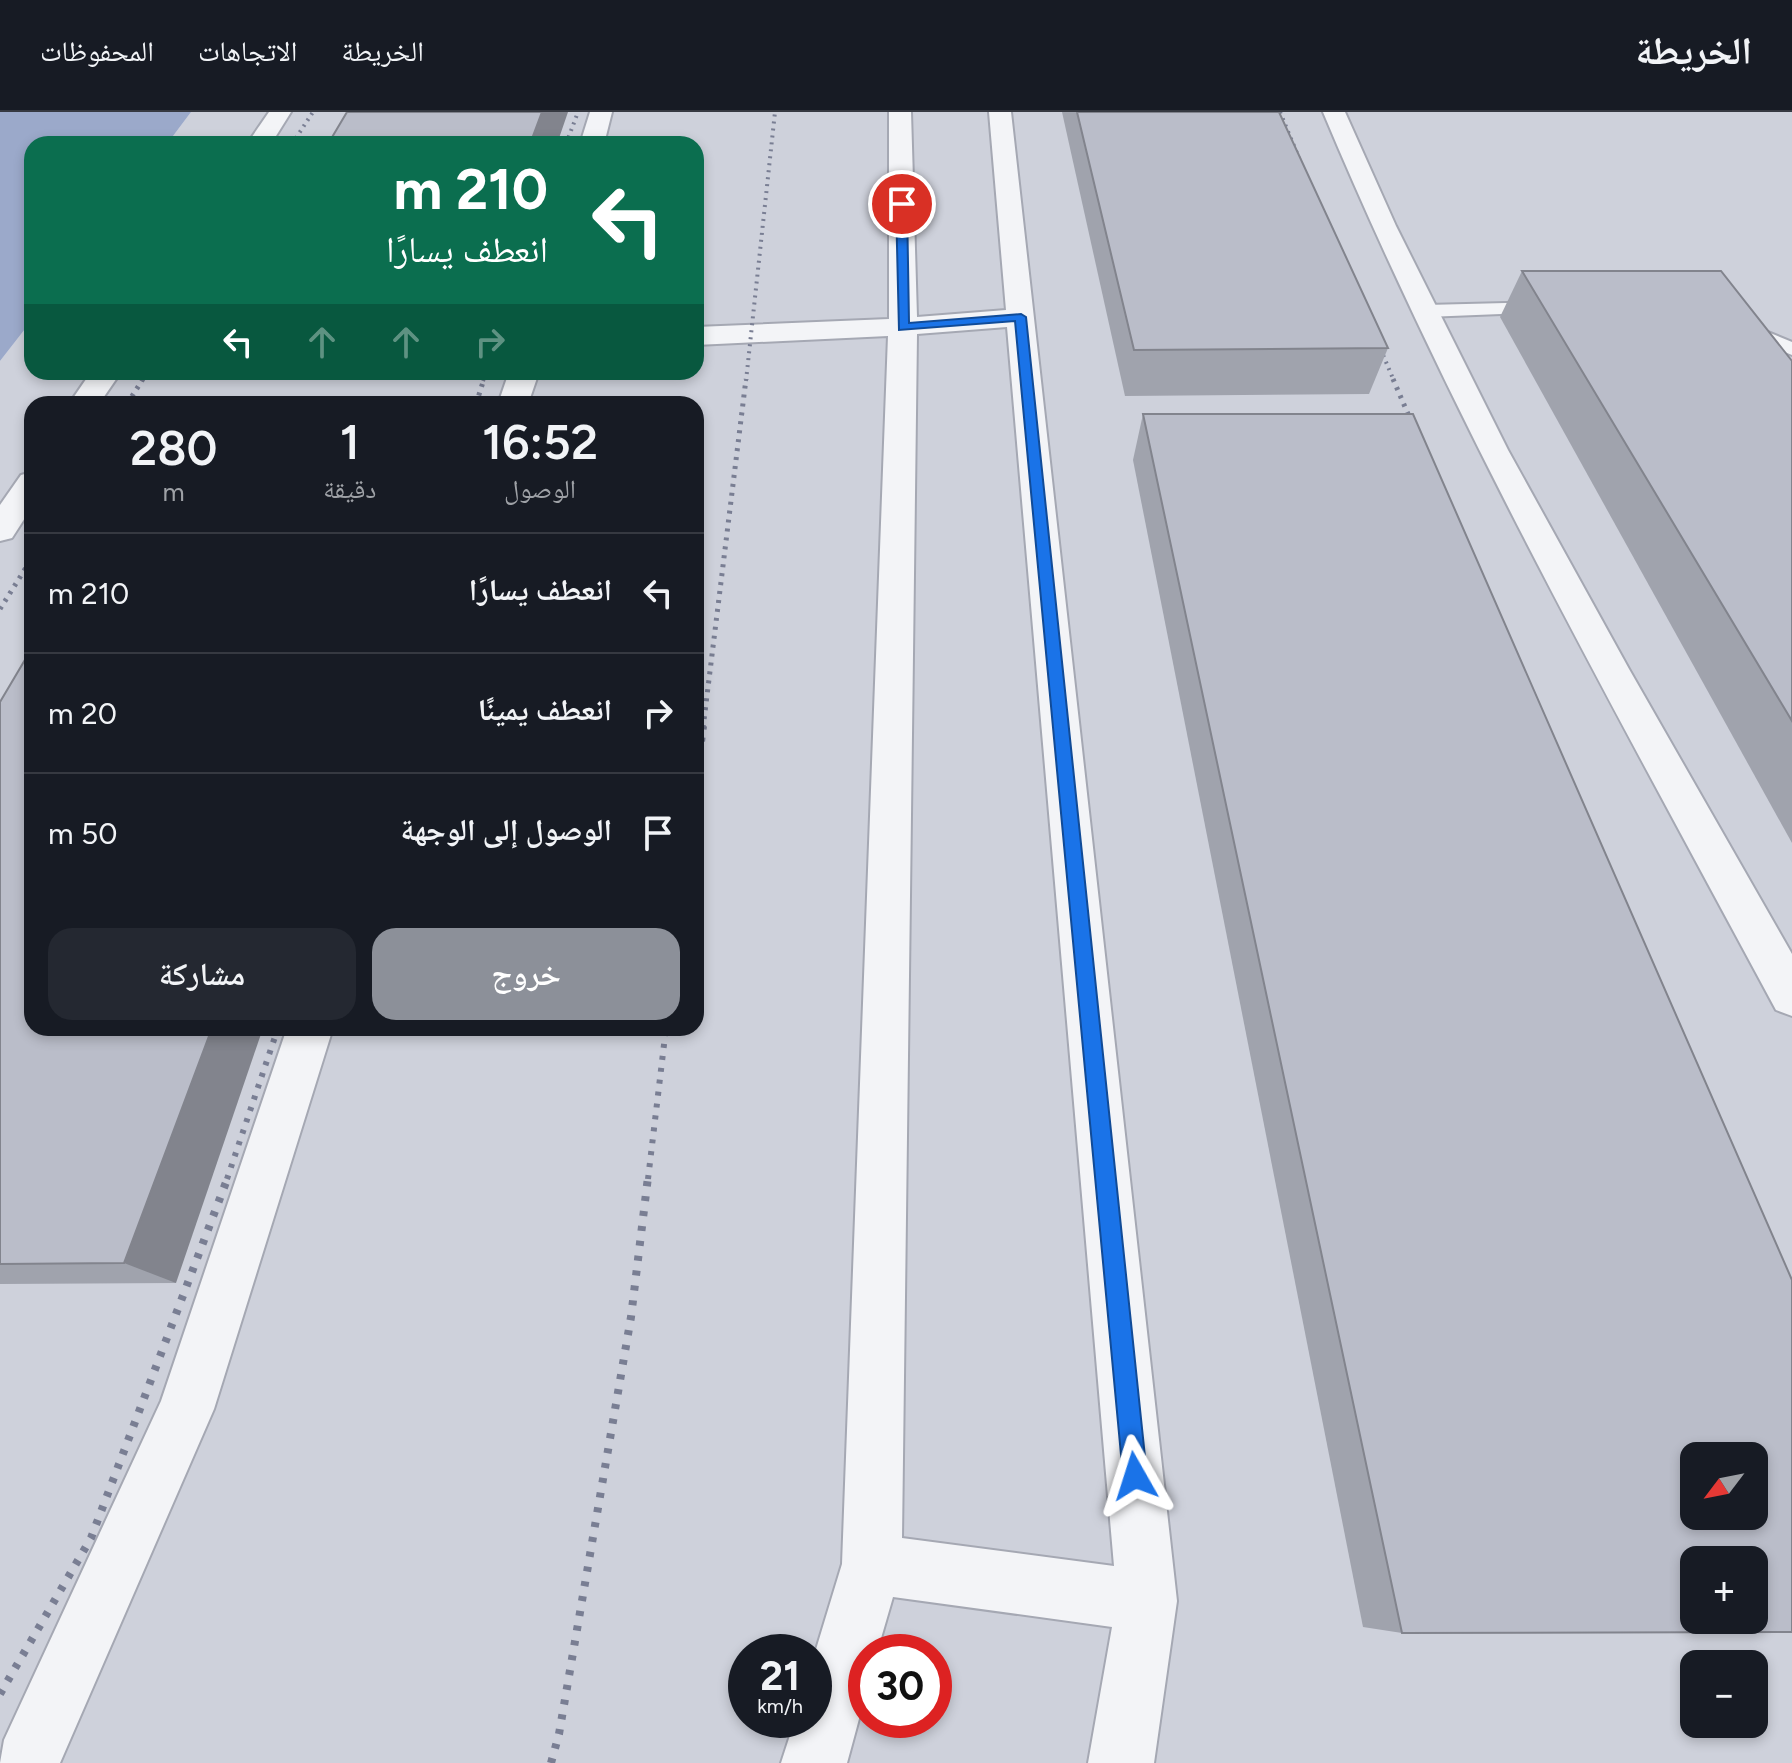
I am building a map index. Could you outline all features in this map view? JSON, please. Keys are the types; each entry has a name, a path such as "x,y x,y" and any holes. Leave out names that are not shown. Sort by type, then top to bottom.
{"street":[{"path":"264,136 280,112"},
{"path":"594,136 601,112"},
{"path":"814,1763 872,1564 903,327 900,112"},
{"path":"1000,112 1147,1601 1121,1763"},
{"path":"1334,112 1362,179 1527,515 1792,996"},
{"path":"704,336 903,327 1021,317"},
{"path":"0,530 24,494"},
{"path":"27,1763 186,1409 307,1036"},
{"path":"872,1564 1147,1601"}],"lane":[{"path":"1426,311 1564,308"},
{"path":"1716,319 1792,349"}],"shaded area":[{"path":"191,112 1792,112 1792,1763 0,1763 0,361 24,330 24,380 704,380 704,136 173,136"}],"water":[{"path":"0,112 191,112 173,136 24,136 24,330 0,361"}],"building":[{"path":"347,112 542,112 533,136 333,136"},
{"path":"1077,112 1279,112 1388,348 1134,350"},
{"path":"1522,271 1721,271 1792,361 1792,721"},
{"path":"1143,414 1413,414 1792,1280 1792,1632 1768,1632 1768,1546 1680,1546 1680,1632 1402,1633"},
{"path":"24,662 24,1036 209,1036 124,1263 0,1264 0,702"}],"railway":[{"path":"297,136 313,112"},
{"path":"569,136 578,112"},
{"path":"746,381 775,112"},
{"path":"1280,112 1301,163"},
{"path":"1375,336 1394,381"},
{"path":"704,720 746,379"},
{"path":"1393,379 1417,435"},
{"path":"132,396 142,380"},
{"path":"479,396 484,380"},
{"path":"0,609 24,571"},
{"path":"227,1179 275,1036"},
{"path":"648,1179 665,1036"},
{"path":"0,1694 91,1538 228,1177"},
{"path":"551,1763 559,1734 631,1317 648,1177"}],"route":[{"path":"902,204 903,327 1021,317 1135,1476"}]}
